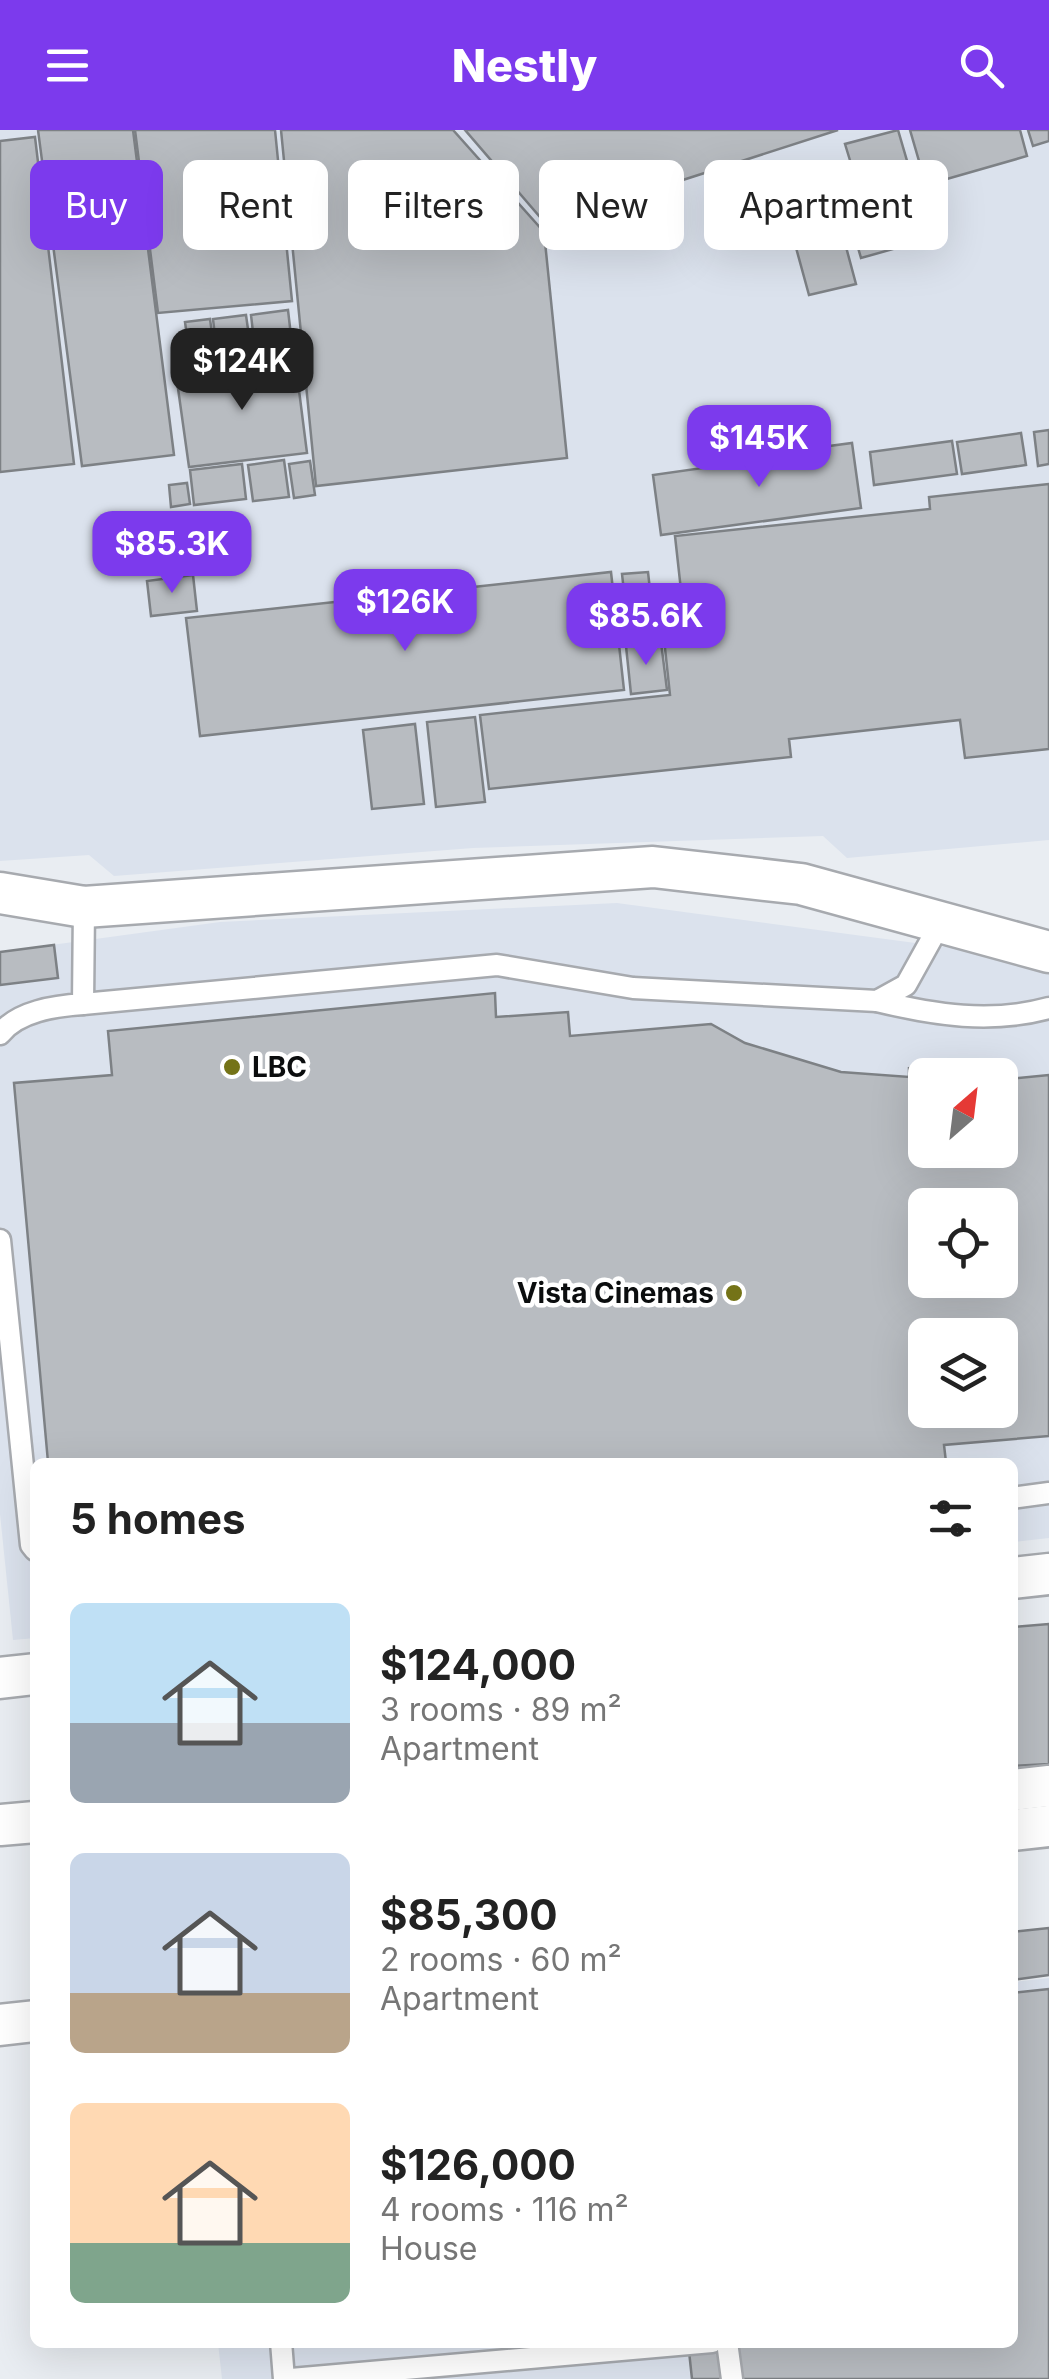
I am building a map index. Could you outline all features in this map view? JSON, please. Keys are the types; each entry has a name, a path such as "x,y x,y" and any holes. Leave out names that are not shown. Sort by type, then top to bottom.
{"street":[{"path":"0,893 84,907 653,867 801,884 1049,952"},
{"path":"1018,1577 1049,1574"},
{"path":"0,1678 30,1675"},
{"path":"1018,1789 1049,1786"},
{"path":"0,1825 30,1822"},
{"path":"1018,1829 1049,1826"},
{"path":"0,2025 30,2021"}],"lane":[{"path":"83,1004 84,907"},
{"path":"877,1002 906,985 941,922"},
{"path":"0,1034 16,1020 62,1006 497,965 633,988 877,1002 942,1016 1018,1016 1049,1008"},
{"path":"0,1240 30,1535"},
{"path":"1018,1497 1049,1493"},
{"path":"282,2348 287,2379 643,2348"},
{"path":"728,2348 732,2379"}],"shaded area":[{"path":"0,130 1049,130 1049,840 847,858 823,836 473,848 114,876 89,855 0,861"},
{"path":"617,903 1049,961 1049,1538 1018,1541 1018,1458 30,1458 30,1638 13,1640 0,1514 0,952 220,922"},
{"path":"1049,1978 1049,2379 222,2379 219,2348 1018,2348 1018,1981"}],"building":[{"path":"38,130 133,130 137,160 42,160"},
{"path":"135,130 275,130 278,160 183,160 183,250 287,250 292,301 158,313 150,250 163,250 163,160 139,160"},
{"path":"281,130 453,130 480,160 348,160 348,250 519,250 519,204 539,226 539,250 546,250 567,458 316,486 293,250 328,250 328,160 284,160"},
{"path":"465,130 838,130 745,160 704,160 704,173 684,180 684,160 539,160 539,216 519,193 519,160 491,160"},
{"path":"898,130 907,160 850,160 845,144"},
{"path":"910,130 1020,130 1027,156 948,179 948,160 919,160"},
{"path":"1028,130 1049,130 1049,141 1033,146"},
{"path":"35,137 38,160 30,160 30,250 48,250 74,464 0,472 0,141"},
{"path":"54,250 148,250 174,455 82,466"},
{"path":"797,250 847,250 856,284 809,295"},
{"path":"859,250 890,250 861,258"},
{"path":"288,310 293,353 256,358 251,315"},
{"path":"246,315 252,358 218,362 213,319"},
{"path":"210,319 216,362 191,365 185,322"},
{"path":"295,359 307,453 189,467 176,374"},
{"path":"1049,430 1049,464 1038,466 1034,432"},
{"path":"1021,433 1026,465 962,474 957,442"},
{"path":"952,441 957,474 874,485 870,452"},
{"path":"852,443 861,508 661,535 653,475 731,464 731,459"},
{"path":"284,460 289,497 253,501 248,465"},
{"path":"310,461 315,495 294,498 289,464"},
{"path":"242,464 246,499 194,505 190,470"},
{"path":"187,483 190,504 171,507 169,485"},
{"path":"1049,484 1049,749 965,758 960,720 789,739 791,757 489,789 480,715 670,695 659,592 681,590 675,536 930,509 929,497"},
{"path":"611,572 624,690 200,736 186,618"},
{"path":"648,572 655,635 629,637 622,574"},
{"path":"193,575 197,611 151,616 147,581"},
{"path":"661,642 667,690 631,694 626,646"},
{"path":"475,717 485,802 436,807 427,722"},
{"path":"415,724 424,804 372,809 363,730"},
{"path":"54,945 58,978 0,985 0,952"},
{"path":"495,993 496,1017 568,1012 570,1036 711,1024 745,1043 841,1072 908,1077 908,1168 1018,1168 1018,1078 1049,1075 1049,1436 944,1445 946,1458 48,1458 14,1083 112,1075 108,1031"},
{"path":"1049,1624 1049,1764 1018,1766 1018,1627"},
{"path":"1049,1928 1049,1975 1018,1979 1018,1931"},
{"path":"1049,1989 1049,2379 692,2379 689,2348 1018,2348 1018,1992"}],"place":[{"name":"LBC","path":"232,1067"},
{"name":"Vista Cinemas","path":"734,1293"}]}
